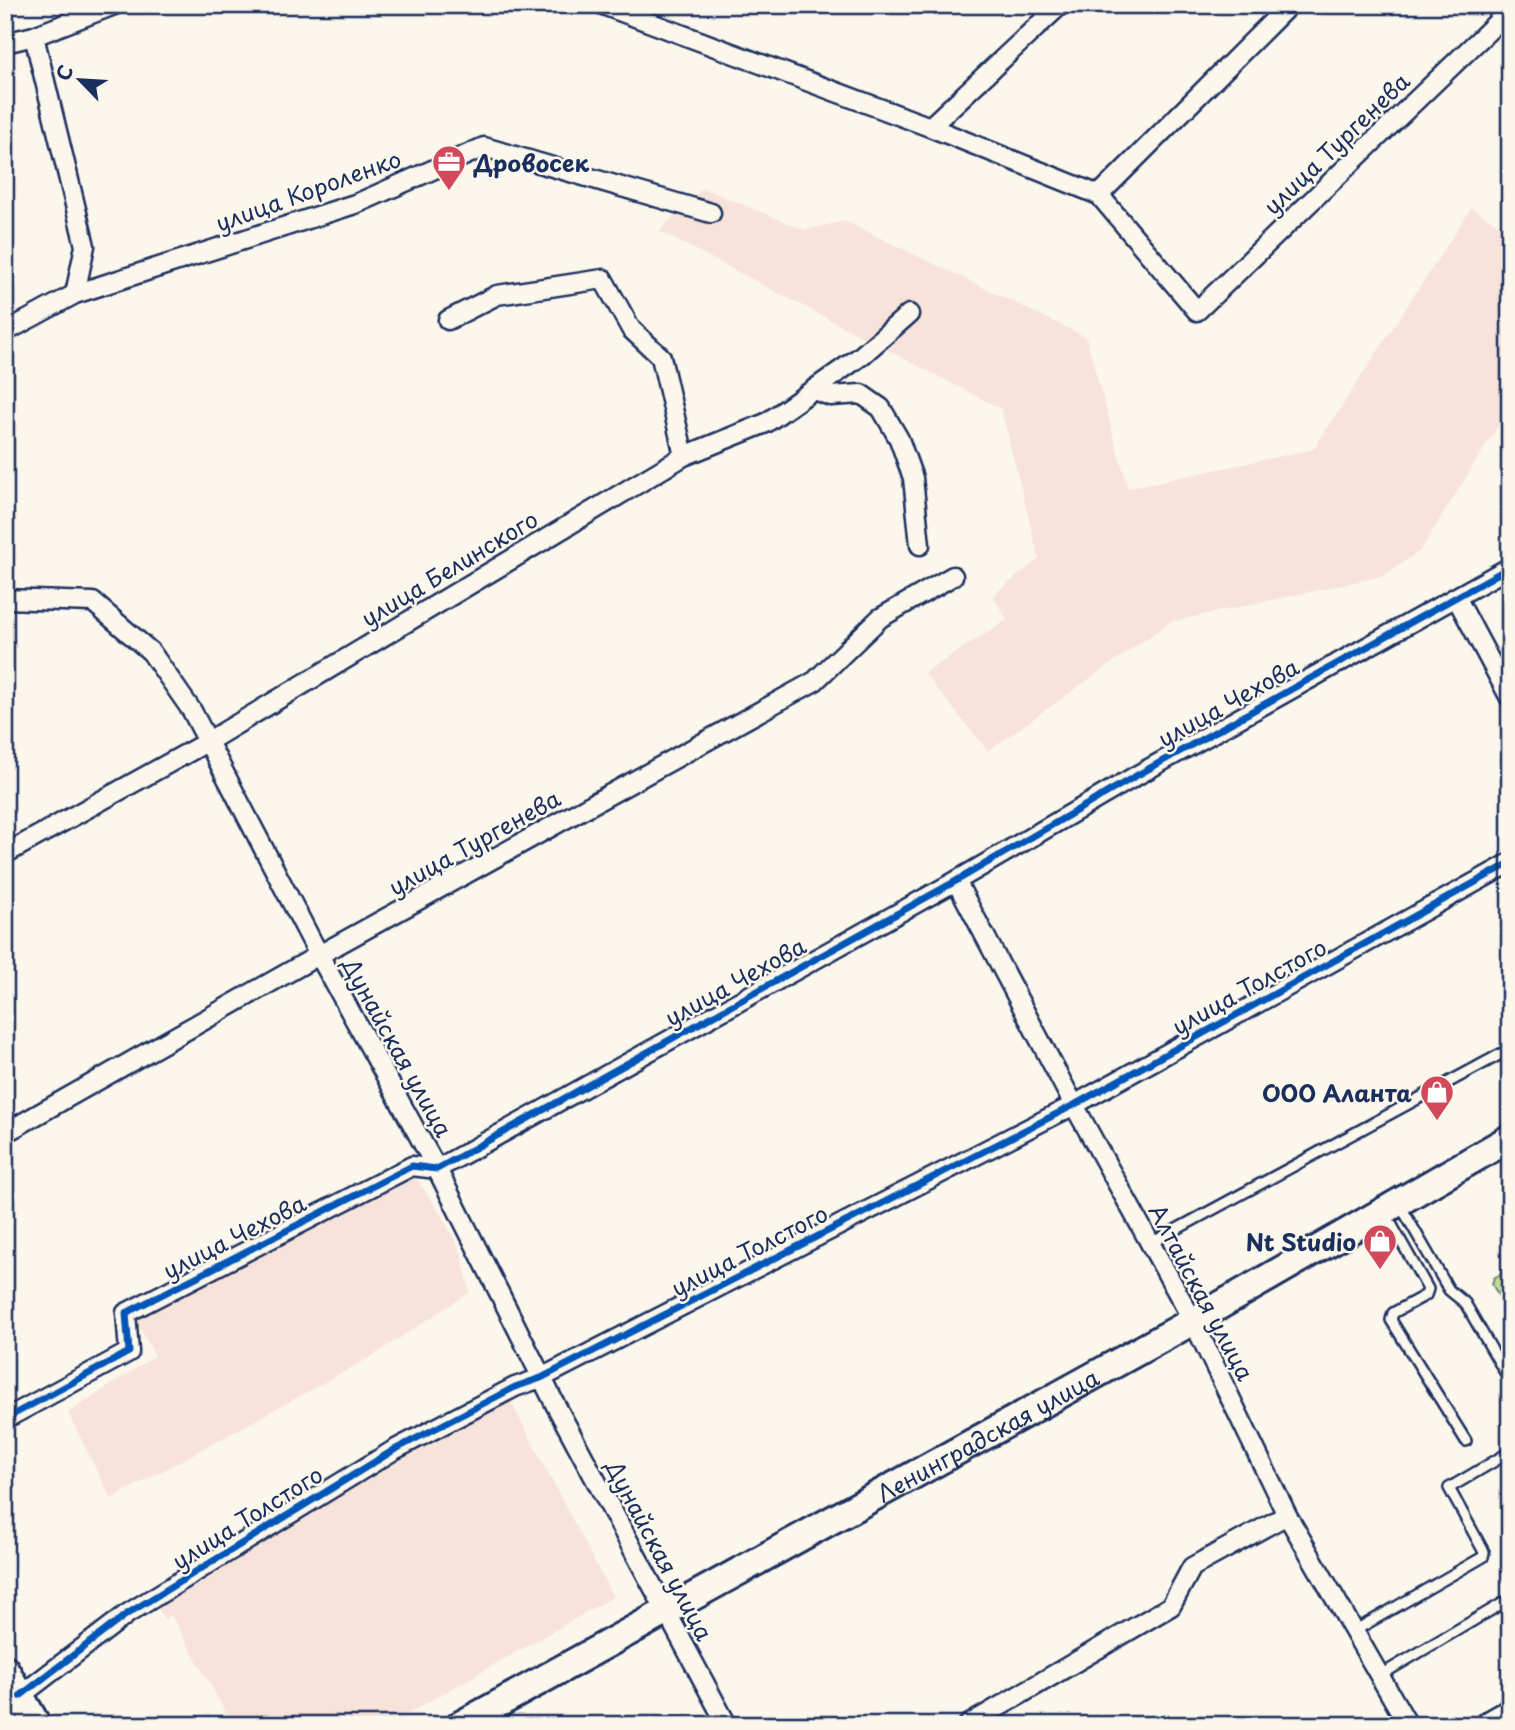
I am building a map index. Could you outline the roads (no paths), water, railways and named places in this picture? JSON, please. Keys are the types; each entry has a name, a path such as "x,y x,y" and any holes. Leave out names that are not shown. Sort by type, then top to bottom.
{"street":[{"path":"5,43 34,36 114,5"},
{"path":"603,5 930,127 1099,195 1289,5"},
{"path":"930,127 1059,5"},
{"name":"улица Тургенева","path":"1099,195 1197,311 1510,10"},
{"path":"34,36 85,246 75,294"},
{"name":"улица Короленко","path":"5,332 75,294 358,203 484,147 711,213"},
{"path":"448,320 497,295 603,279 631,329 661,357 684,456"},
{"name":"улица Белинского","path":"5,854 207,742 684,456 766,423 861,356 909,313"},
{"path":"813,390 831,396 861,394 881,408 899,439 913,478 920,545"},
{"name":"улица Чехова","path":"5,1419 129,1352 126,1313 412,1166 437,1169 956,881 1134,776 1510,567"},
{"name":"улица Тургенева","path":"5,1133 319,955 815,681 880,618 953,576"},
{"path":"1456,597 1510,698"},
{"name":"Дунайская улица","path":"5,598 93,602 151,652 192,711 319,955 437,1169 541,1378 727,1725"},
{"name":"улица Толстого","path":"20,1696 127,1614 383,1457 515,1387 541,1378 1074,1105 1510,863"},
{"name":"Алтайская улица","path":"956,881 1074,1105 1193,1321 1287,1515 1408,1725"},
{"name":"Ленинградская улица","path":"460,1725 664,1610 1193,1321 1510,1138"},
{"path":"968,1725 1171,1605 1192,1567 1287,1515"},
{"path":"5,1669 37,1725"},
{"path":"1489,1725 1510,1713"}],"lane":[{"path":"1151,1244 1510,1049"},
{"path":"1392,1208 1449,1290 1465,1303 1510,1381"},
{"path":"1392,1208 1428,1289 1426,1295 1393,1313 1391,1320 1466,1441"},
{"path":"1354,1632 1483,1557 1485,1552 1449,1488 1510,1452"},
{"path":"1379,1676 1510,1599"}],"place":[{"name":"Дровосек","path":"449,192"},
{"name":"ООО Аланта","path":"1437,1122"},
{"name":"Nt Studio","path":"1380,1271"}]}
